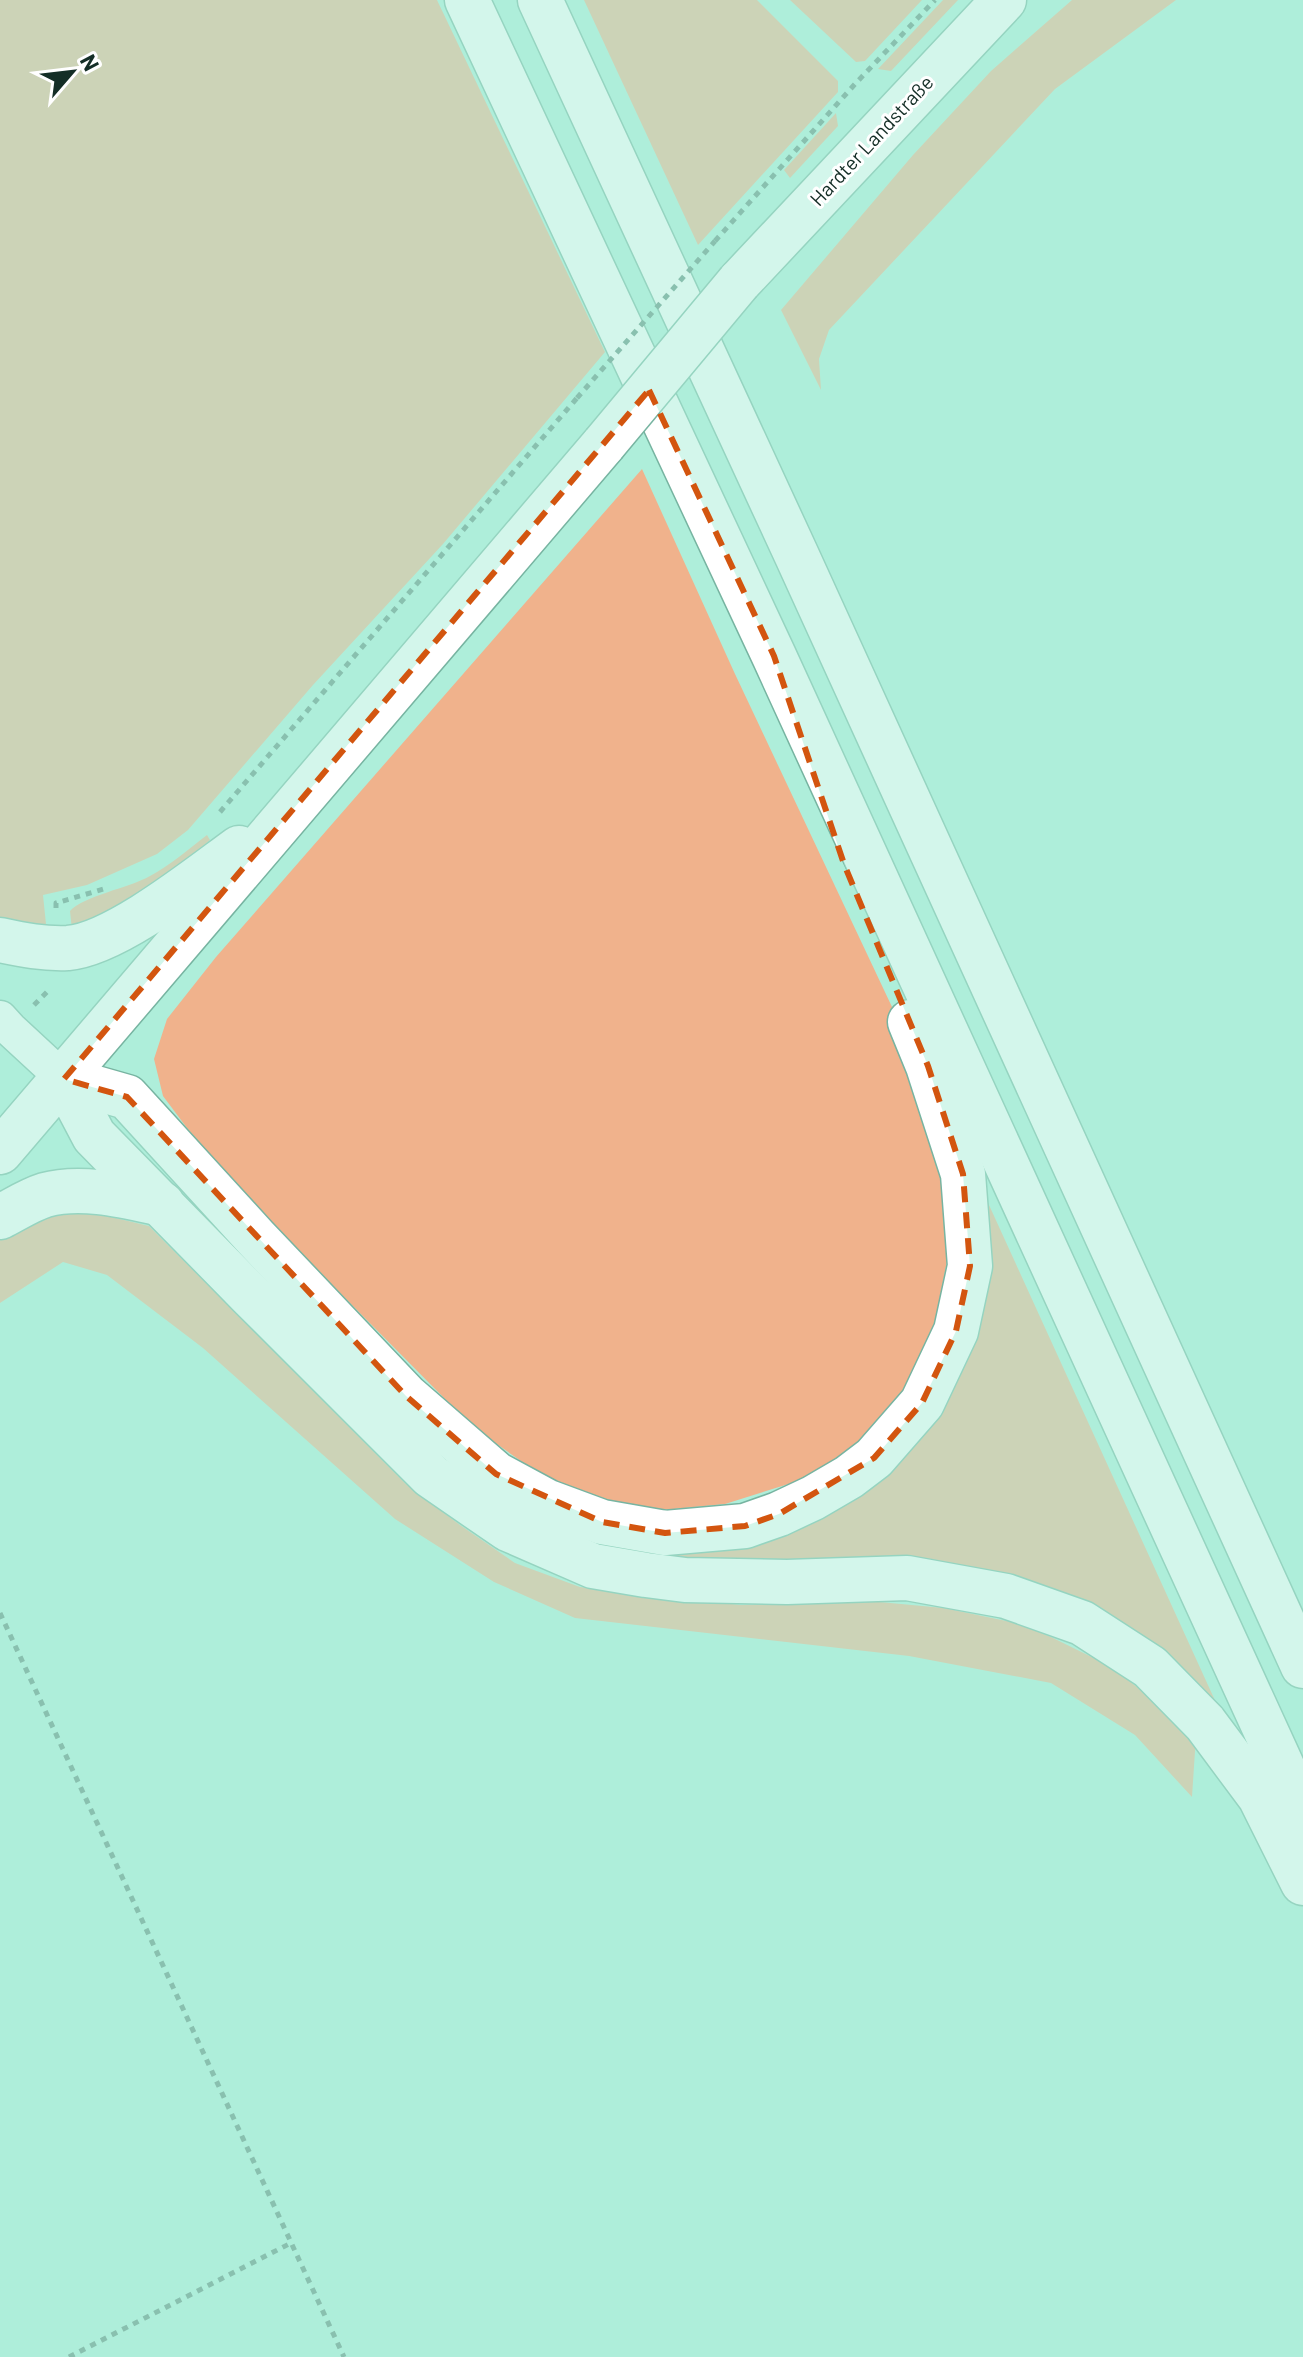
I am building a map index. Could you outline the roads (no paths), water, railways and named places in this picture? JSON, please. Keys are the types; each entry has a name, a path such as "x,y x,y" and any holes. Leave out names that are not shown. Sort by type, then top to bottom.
{"main road":[{"path":"467,0 774,656 1303,1812"},
{"path":"540,0 1303,1666"},
{"path":"554,0 581,86"},
{"name":"Hardter Landstraße","path":"293,810 739,282 1004,0"},
{"path":"64,1079 127,1097 406,1396 496,1474 548,1502 602,1522 665,1533 691,1531 745,1526 779,1514 849,1477 874,1458 922,1403 956,1331 970,1266 963,1174 928,1066 844,864 774,656"},
{"path":"0,940 35,948 70,948 93,941 155,908 293,810"},
{"path":"0,1152 293,810"},
{"path":"64,1079 94,1136 431,1476 508,1529 593,1566 646,1575 685,1580 787,1582 907,1578 1006,1596 1082,1623 1150,1667 1205,1723 1260,1797 1303,1883"},
{"path":"0,1217 44,1196 70,1191 117,1194 162,1204"}],"street":[{"path":"5,1024 64,1079"}]}
